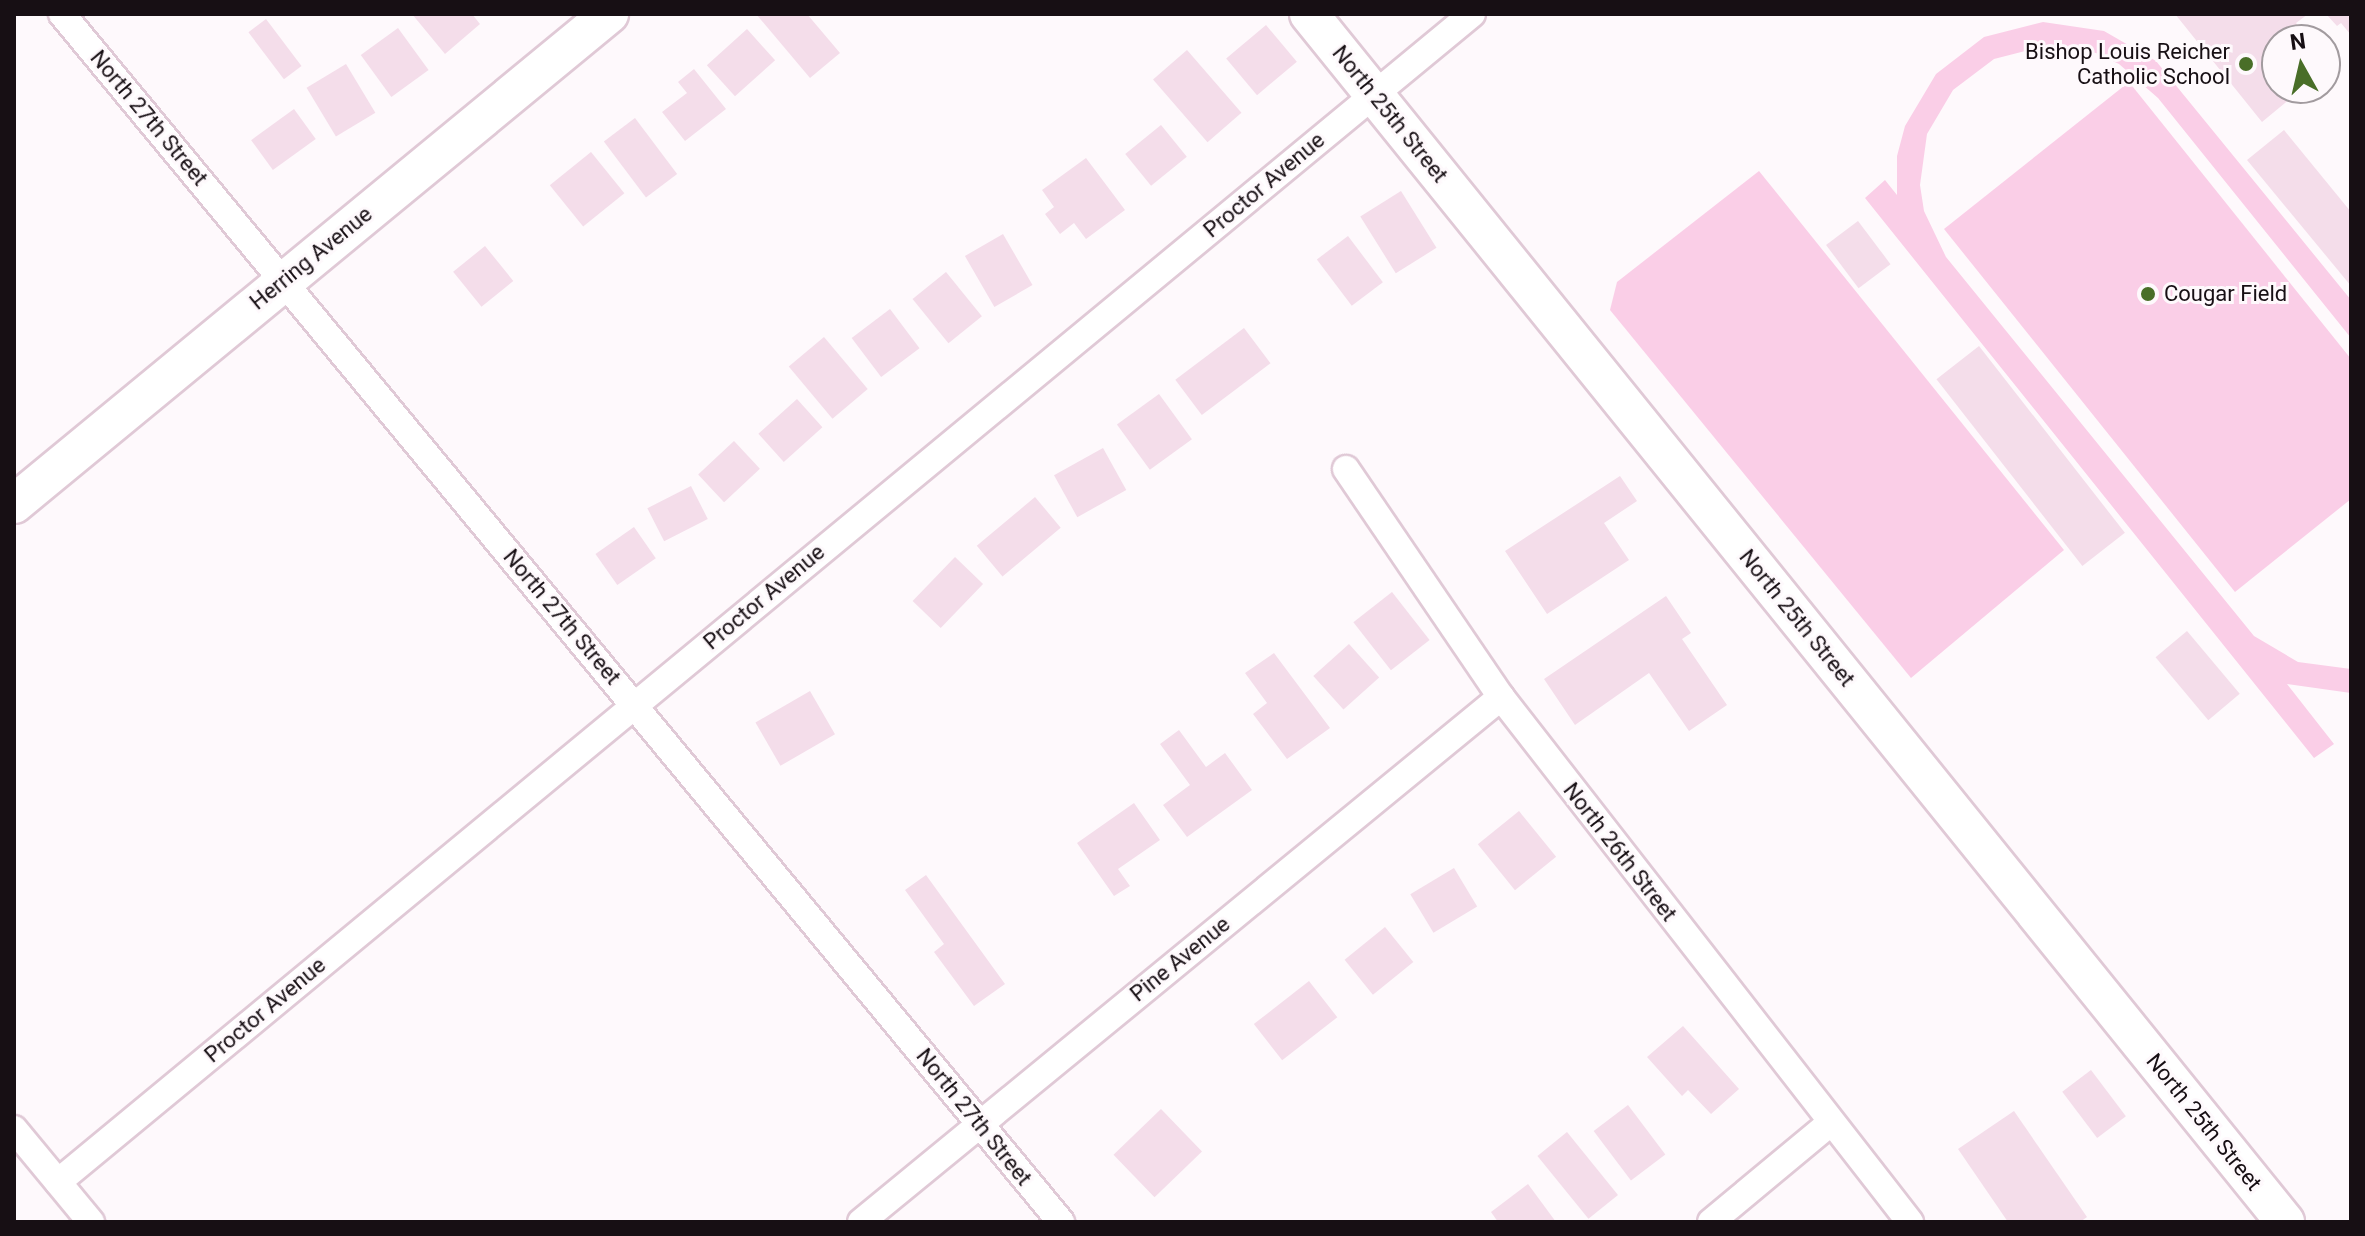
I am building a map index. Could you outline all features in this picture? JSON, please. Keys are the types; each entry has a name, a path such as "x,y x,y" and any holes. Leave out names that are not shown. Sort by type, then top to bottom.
{"main road":[{"name":"Herring Avenue","path":"14,504 609,14"},
{"name":"North 25th Street","path":"1309,14 2285,1222"}],"street":[{"name":"North 27th Street","path":"62,14 1061,1222"},
{"name":"Proctor Avenue","path":"58,1182 1472,14"},
{"name":"North 26th Street","path":"1346,469 1501,697 1829,1124 1910,1222"},
{"name":"Pine Avenue","path":"861,1222 1501,697"},
{"path":"1711,1222 1829,1124"},
{"path":"14,1129 91,1222"}],"shaded area":[{"path":"2043,22 2104,31 2156,61 2351,300 2351,338 2158,98 2119,64 2096,53 2045,46 1994,59 1953,90 1927,134 1920,185 1924,211 1946,257 2254,636 2298,662 2351,669 2351,693 2287,684 2334,744 2314,758 1865,198 1885,180 1897,195 1897,156 1905,126 1936,74 1984,37"},
{"name":"Cougar Field","path":"2129,82 2351,359 2351,499 2235,592 1944,229"},
{"path":"1759,171 2064,550 1911,678 1610,310 1617,282"}],"building":[{"path":"412,14 472,14 480,24 445,54"},
{"path":"756,14 807,14 840,53 810,78"},
{"name":"Bishop Louis Reicher Catholic School","path":"2175,14 2308,14 2297,24 2261,24 2261,104 2284,104 2262,122"},
{"path":"2326,14 2350,14 2351,35 2341,23 2335,24"},
{"path":"266,19 302,66 284,79 248,32"},
{"path":"1266,25 1297,62 1257,95 1226,58"},
{"path":"398,28 429,70 391,97 361,55"},
{"path":"747,29 775,60 735,96 707,65"},
{"path":"1187,50 1241,113 1207,142 1153,80"},
{"path":"346,64 375,113 336,137 307,88"},
{"path":"694,69 726,109 685,141 662,112 687,93 678,82"},
{"path":"294,109 316,139 273,170 251,140"},
{"path":"635,118 677,174 646,197 604,141"},
{"path":"1161,125 1187,157 1151,186 1125,154"},
{"path":"2284,130 2351,212 2351,286 2247,160"},
{"path":"591,152 624,193 583,227 550,185"},
{"path":"1086,158 1125,210 1086,239 1074,223 1060,234 1045,214 1054,207 1042,190"},
{"path":"1401,191 1437,248 1396,273 1360,216"},
{"path":"1858,221 1890,264 1859,288 1826,245"},
{"path":"1003,234 1032,285 994,307 965,256"},
{"path":"1348,236 1383,282 1352,306 1317,259"},
{"path":"485,246 513,281 481,307 453,272"},
{"path":"946,272 982,316 948,343 913,299"},
{"path":"890,309 919,348 881,377 852,338"},
{"path":"1244,328 1270,363 1202,415 1175,380"},
{"path":"824,337 868,389 832,419 789,367"},
{"path":"1979,346 2125,533 2082,566 1936,379"},
{"path":"1159,394 1192,439 1150,470 1117,425"},
{"path":"797,399 822,427 784,462 758,434"},
{"path":"734,441 760,469 724,502 698,474"},
{"path":"1103,448 1126,490 1077,517 1054,475"},
{"path":"1620,476 1637,501 1604,523 1629,560 1547,614 1505,551"},
{"path":"691,486 708,519 664,541 647,508"},
{"path":"1035,497 1061,528 1002,576 977,546"},
{"path":"634,527 656,558 617,585 595,554"},
{"path":"955,557 983,584 941,628 913,601"},
{"path":"1392,592 1430,640 1391,670 1353,622"},
{"path":"1666,596 1691,633 1682,639 1727,705 1689,731 1649,673 1575,725 1544,679"},
{"path":"2187,631 2240,694 2208,720 2156,657"},
{"path":"1349,644 1379,677 1343,710 1313,676"},
{"path":"1274,653 1330,728 1287,759 1253,714 1267,703 1245,673"},
{"path":"810,691 835,734 780,766 755,722"},
{"path":"1179,730 1206,767 1225,753 1252,790 1187,837 1163,805 1190,785 1160,744"},
{"path":"1134,803 1160,840 1118,869 1130,886 1114,896 1077,843"},
{"path":"1519,811 1556,857 1515,890 1478,844"},
{"path":"1454,868 1477,907 1433,933 1410,894"},
{"path":"926,875 1005,984 974,1006 934,952 944,944 905,890"},
{"path":"1385,927 1413,962 1373,995 1345,960"},
{"path":"1309,981 1337,1017 1282,1060 1254,1024"},
{"path":"1683,1026 1739,1089 1711,1114 1688,1090 1682,1096 1647,1057"},
{"path":"2091,1070 2126,1116 2097,1138 2062,1092"},
{"path":"1628,1105 1665,1155 1631,1180 1594,1131"},
{"path":"1161,1109 1202,1151 1155,1197 1114,1155"},
{"path":"2014,1111 2087,1217 2080,1222 2008,1222 1958,1149"},
{"path":"1567,1132 1618,1195 1588,1219 1537,1156"},
{"path":"1528,1184 1556,1222 1498,1222 1491,1212"}],"place":[{"name":"Bishop Louis Reicher Catholic School","path":"2246,64"},
{"name":"Cougar Field","path":"2148,294"}]}
